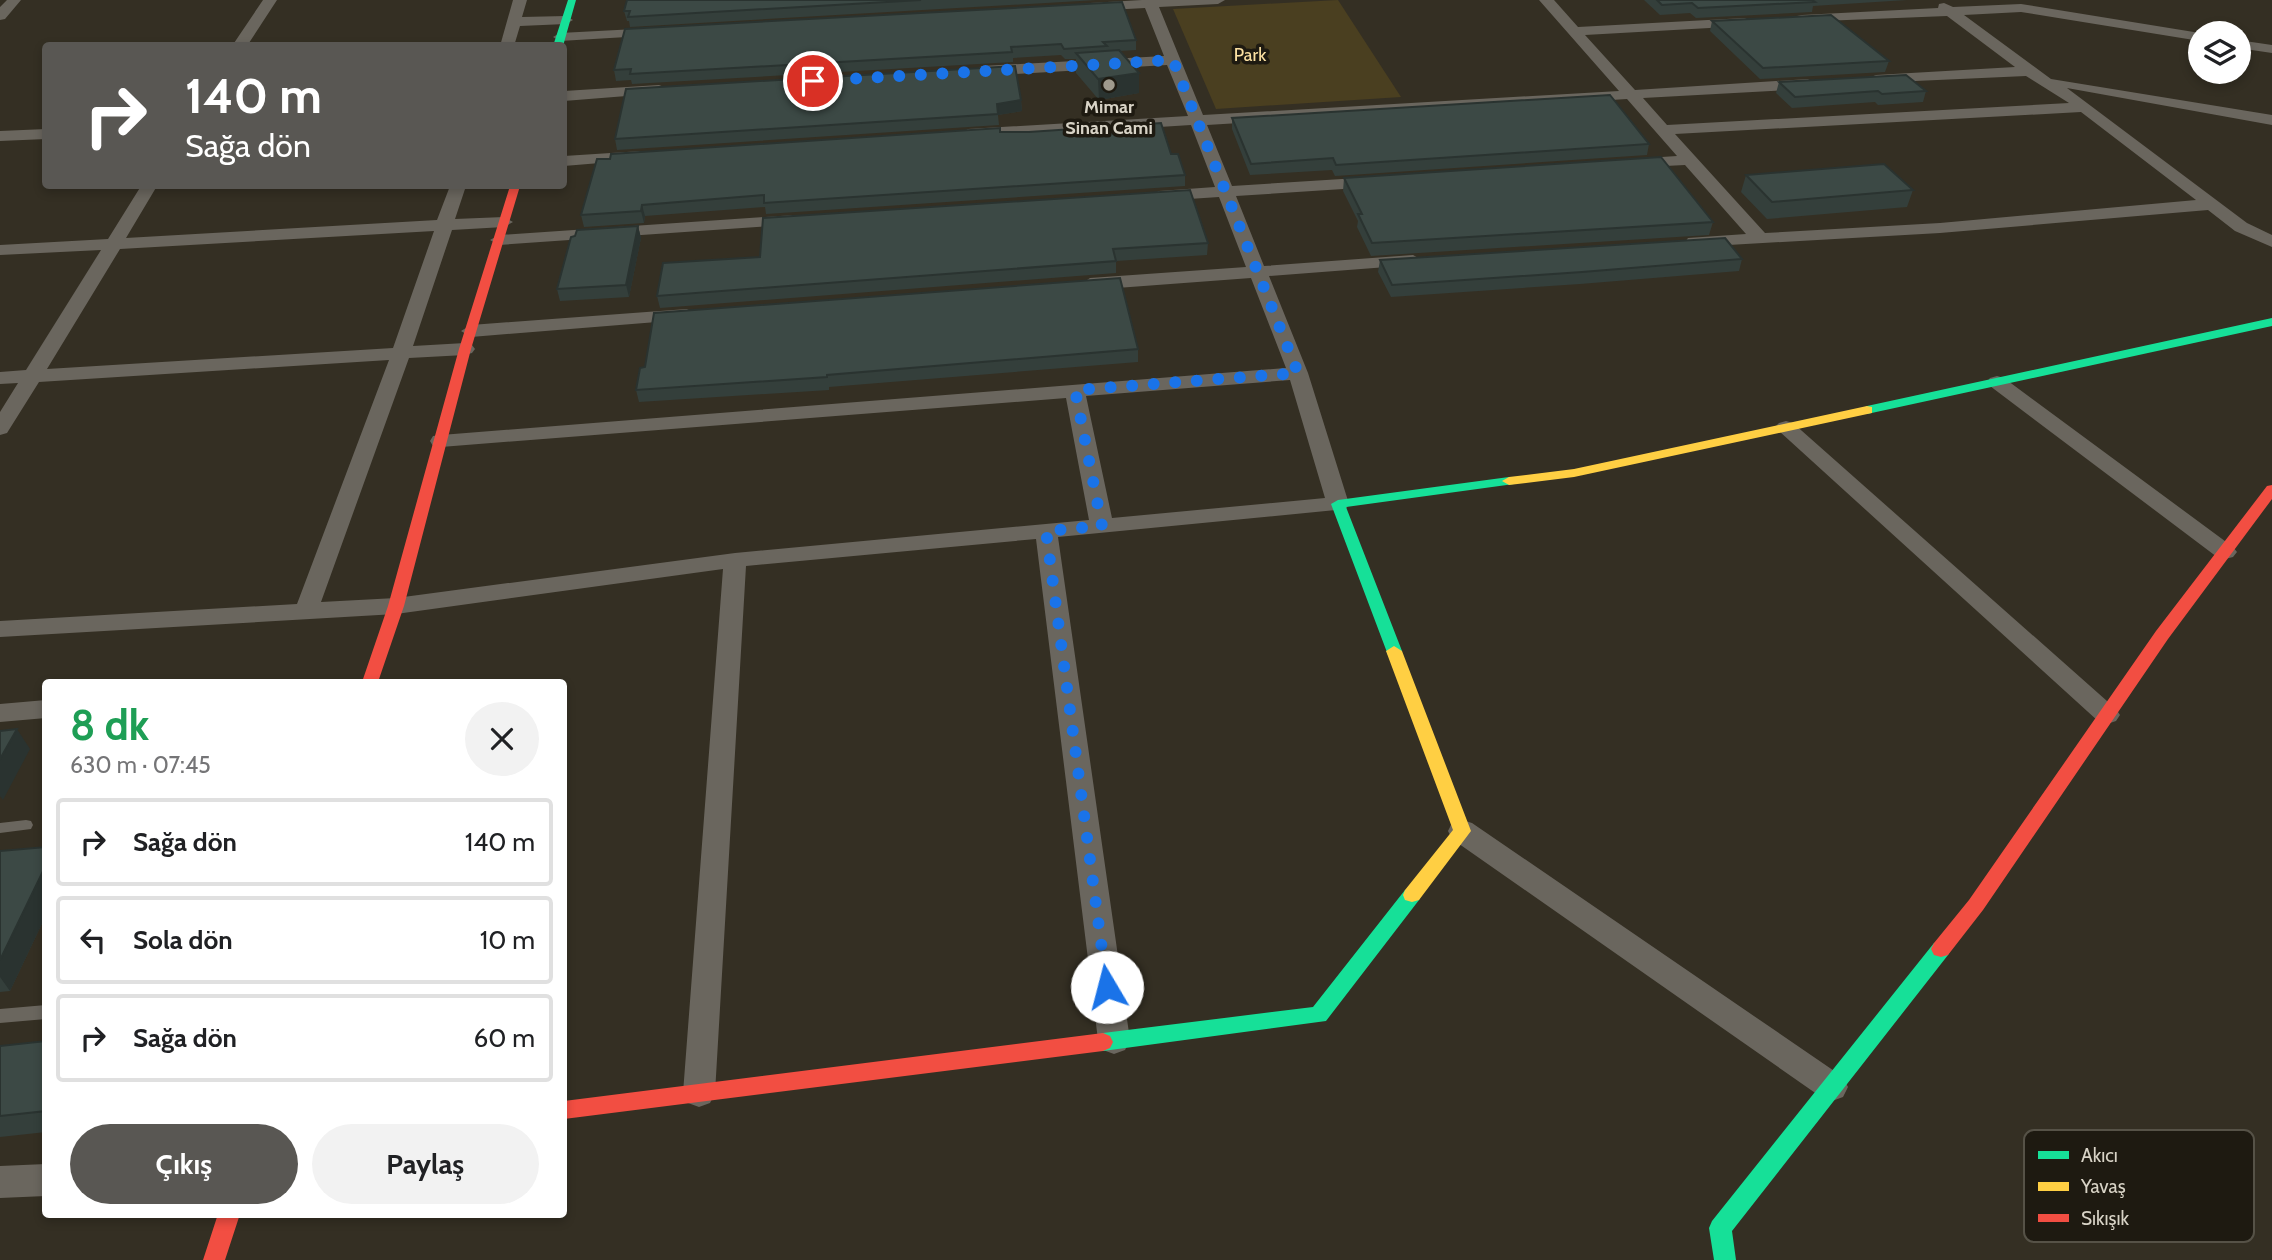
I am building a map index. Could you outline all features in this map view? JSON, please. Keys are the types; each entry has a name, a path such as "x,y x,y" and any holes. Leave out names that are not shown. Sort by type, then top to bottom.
{"street":[{"path":"0,16 14,0"},
{"path":"242,42 270,0"},
{"path":"508,42 520,0"},
{"path":"572,0 559,41 670,31"},
{"path":"1068,8 1218,0"},
{"path":"1546,0 1759,237"},
{"path":"1935,0 2029,71 2085,107 2241,227 2272,242"},
{"path":"1150,2 1298,373 1338,504 1462,831 1832,1087"},
{"path":"1788,20 2021,8 2188,35"},
{"path":"515,22 566,20"},
{"path":"1574,31 1762,22"},
{"path":"2251,46 2272,49"},
{"path":"965,72 1173,60"},
{"path":"1866,80 2029,71"},
{"path":"1935,76 1978,113"},
{"path":"2043,80 2272,120"},
{"path":"949,135 1825,83"},
{"path":"567,96 674,90"},
{"path":"1663,130 2085,107"},
{"path":"0,136 42,134"},
{"path":"567,161 660,155"},
{"path":"1608,166 1689,160"},
{"path":"1145,197 1390,181"},
{"path":"0,429 147,189"},
{"path":"306,611 401,353 457,189"},
{"path":"371,679 396,606 468,340 514,189"},
{"path":"1676,243 1940,228 2213,204"},
{"path":"499,240 815,219"},
{"path":"0,250 504,222"},
{"path":"2241,227 2248,238 2272,259"},
{"path":"1066,286 1426,260"},
{"path":"0,379 401,353 468,340 706,313"},
{"path":"0,629 396,606 735,561 1338,504 1574,473 2272,322"},
{"path":"441,441 1298,373"},
{"path":"1997,382 2225,552"},
{"path":"1075,390 1102,526"},
{"path":"1786,427 2107,715"},
{"path":"1725,1260 1720,1228 1976,905 2107,715 2272,489"},
{"path":"1046,531 1114,1040"},
{"path":"699,1093 735,561"},
{"path":"0,713 42,709"},
{"path":"567,1110 1319,1014 1462,831"},
{"path":"0,1182 42,1180"},
{"path":"214,1260 228,1218"}],"lane":[{"path":"0,828 26,825"},
{"path":"0,1016 42,1012"}],"green space":[{"name":"Park","path":"1338,0 1401,97 1216,109 1173,9"}],"building":[{"path":"627,0 921,0 628,17 630,11 624,11"},
{"path":"1657,0 1815,2 1698,8 1692,3 1662,5"},
{"path":"1122,2 1136,40 1103,42 1107,46 1064,49 1061,44 1011,47 1012,52 630,74 631,69 614,70 625,29"},
{"path":"1831,15 1889,61 1763,68 1712,21"},
{"path":"1119,50 1139,73 1098,79 1076,53"},
{"path":"1015,66 1021,100 997,104 998,114 615,139 626,89"},
{"path":"1906,75 1926,91 1882,94 1878,91 1795,97 1779,82"},
{"path":"1610,95 1649,144 1336,165 1333,158 1251,164 1232,118"},
{"path":"1161,123 1171,154 1178,154 1185,175 764,203 764,195 642,205 641,211 581,215 597,159 610,159 611,154 1000,128 1000,132 1029,132"},
{"path":"1661,157 1713,222 1372,243 1358,214 1362,214 1344,178"},
{"path":"1884,164 1913,190 1772,202 1746,175"},
{"path":"1190,190 1208,243 1113,249 1116,261 657,296 663,263 760,257 763,218"},
{"path":"638,226 626,285 557,289 571,237 575,236 577,230"},
{"path":"1725,238 1742,259 1392,285 1380,260"},
{"path":"1120,278 1138,349 827,377 636,390 640,368 645,367 654,313"},
{"path":"17,729 0,759 0,731"},
{"path":"42,847 42,873 0,960 0,851"},
{"path":"42,1041 42,1111 0,1116 0,1046"}],"traffic: fast":[{"path":"559,42 572,0"},
{"path":"1867,410 2272,322"},
{"path":"1394,651 1338,504 1509,481"},
{"path":"1103,1042 1319,1015 1412,895"},
{"path":"1725,1260 1720,1228 1941,949"}],"traffic: slow":[{"path":"1509,481 1574,473 1867,410"},
{"path":"1394,651 1462,831 1412,895"}],"traffic: jam":[{"path":"371,679 396,606 465,349 514,189"},
{"path":"1941,949 1976,905 2162,635 2272,489"},
{"path":"567,1110 1103,1042"},
{"path":"214,1260 228,1218"}],"place":[{"name":"Mimar Sinan Cami","path":"1109,85"}],"route":[{"path":"813,81 1173,60 1298,373 1075,390 1102,526 1046,531 1107,987"}]}
